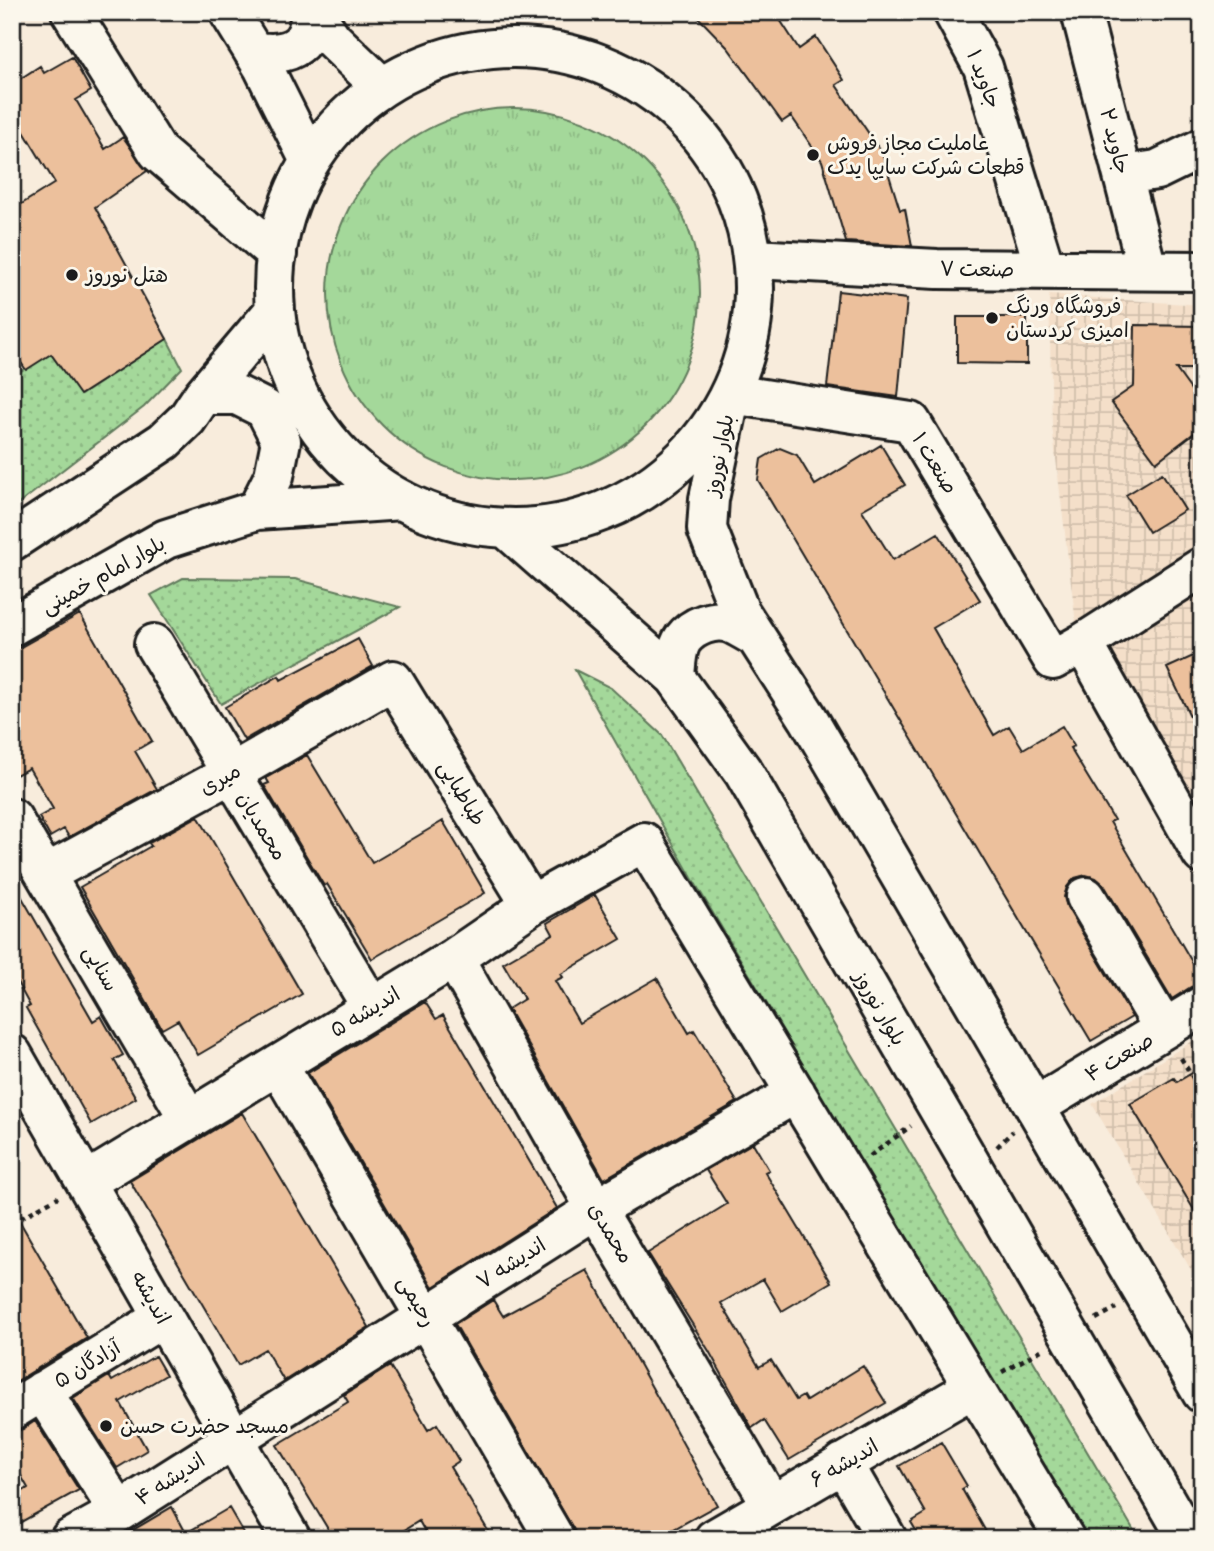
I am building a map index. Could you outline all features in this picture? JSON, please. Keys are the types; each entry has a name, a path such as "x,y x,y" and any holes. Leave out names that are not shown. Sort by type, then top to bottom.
{"street":[{"path":"71,12 158,152 277,254"},
{"path":"229,12 253,51 310,162"},
{"path":"253,51 284,54 306,36 311,26 312,12"},
{"path":"312,12 332,39 382,87"},
{"name":"جاوید ۱","path":"953,12 983,68 1045,270"},
{"name":"جاوید ۲","path":"1082,12 1147,269"},
{"path":"506,47 538,48 570,54 621,73 657,95 682,116 704,141 722,167 747,227 753,259 755,293 744,361 731,394 707,433 676,467 639,494 597,514 553,526 507,529 453,520 402,500 369,479 339,452 315,421 295,387 282,349 275,310 274,271 280,233 292,196 310,162 330,133 354,108 382,87 412,70 442,58 506,47"},
{"path":"1124,174 1157,170 1202,148"},
{"name":"صنعت ۷","path":"753,259 937,269 1202,271"},
{"path":"12,541 164,441 187,419 203,395 275,310"},
{"name":"بلوار نوروز","path":"731,394 709,499 707,528 740,612 808,718 1202,1392"},
{"name":"صنعت ۱","path":"731,394 911,422 1068,651 1202,854"},
{"path":"203,395 237,395 265,409 281,441 274,476 257,510"},
{"name":"بلوار امام خمینی","path":"12,626 166,538 257,510 402,500"},
{"name":"بلوار نوروز","path":"507,529 675,677 744,773 1188,1539"},
{"path":"1068,651 1202,566"},
{"path":"675,677 677,655 683,639 698,627 711,621 728,622 754,636"},
{"name":"محمدیان","path":"154,644 372,1008"},
{"name":"میری","path":"46,874 230,774 393,680"},
{"name":"طباطبایی","path":"393,680 531,905"},
{"name":"سنایی","path":"12,818 189,1119"},
{"name":"اندیشه ۵","path":"86,1182 454,958 531,905 644,842 796,1093"},
{"path":"1086,897 1164,1029"},
{"name":"محمدی","path":"454,958 596,1209 772,1505"},
{"name":"صنعت ۴","path":"1035,1107 1202,1006"},
{"name":"اندیشه","path":"12,1054 291,1539"},
{"name":"رحیمی","path":"278,1065 555,1539"},
{"path":"796,1093 1065,1539"},
{"name":"اندیشه ۷","path":"232,1440 596,1209 796,1093"},
{"name":"آزادگان ۵","path":"27,1401 162,1318"},
{"name":"اندیشه ۶","path":"714,1539 973,1388"},
{"path":"27,1401 118,1512"},
{"name":"اندیشه ۴","path":"70,1539 232,1440"},
{"path":"843,1464 887,1539"}],"path":[{"path":"1164,1029 1202,1093"},
{"path":"845,1175 937,1107"},
{"path":"975,1171 1035,1107"},
{"path":"12,1223 86,1182"}],"shaded area":[{"path":"1049,295 1202,305 1202,894 1080,657 1052,426"},
{"path":"1202,1035 1202,1288 1092,1104"}],"green space":[{"path":"514,108 550,111 585,122 618,139 646,162 669,190 686,223 697,258 700,294 697,330 686,365 669,398 646,426 618,449 585,466 550,477 514,480 478,477 443,466 410,449 382,426 359,398 342,365 331,330 328,294 331,258 342,223 359,190 382,162 410,139 443,122 478,111"},
{"path":"167,339 182,368 144,407 12,509 12,376 51,354 81,395"},
{"path":"183,578 295,579 400,607 221,704 151,595"},
{"path":"575,670 611,688 662,735 1139,1539 1085,1539 692,878"}],"building":[{"path":"693,12 775,12 799,49 816,37 844,80 836,85 882,153 900,210 905,209 912,246 846,242 822,161 791,116 782,122 728,48"},
{"name":"هتل نوروز","path":"72,57 91,91 76,100 105,149 123,137 147,171 95,207 167,339 80,395 51,354 26,370 12,349 12,210 55,183 12,112 12,84 40,66 44,73"},
{"path":"838,291 907,299 898,397 827,387"},
{"path":"957,317 1027,317 1027,364 957,363"},
{"path":"1135,325 1202,326 1202,369 1176,369 1202,405 1202,427 1156,462 1111,402 1134,386"},
{"path":"881,445 905,485 862,510 893,560 938,533 980,600 933,628 994,735 1009,726 1023,749 1062,726 1074,746 1070,748 1114,820 1110,822 1202,979 1202,984 1191,987 1172,999 1104,885 1096,878 1086,875 1075,878 1067,887 1064,897 1067,907 1132,1017 1091,1041 758,480 761,459 780,448 797,455 815,485"},
{"path":"1162,473 1185,510 1149,532 1126,495"},
{"path":"80,614 152,741 135,751 157,789 69,837 64,829 50,837 39,817 53,809 29,768 12,777 12,652"},
{"path":"358,639 373,666 244,740 225,707 279,676 281,680"},
{"path":"1202,652 1202,741 1167,668"},
{"path":"307,755 372,863 443,821 485,893 372,959 327,884 324,886 264,785 269,783 266,778"},
{"path":"198,816 302,994 198,1055 178,1020 162,1029 80,887 151,846 149,843"},
{"path":"12,880 93,1021 101,1016 123,1055 114,1060 136,1098 91,1124 26,1008 30,1006 12,973"},
{"path":"595,895 621,939 561,974 563,977 555,981 579,1023 657,978 689,1033 694,1030 737,1102 604,1179 508,1009 524,999 503,963 553,934 547,923"},
{"path":"425,1002 436,1019 443,1015 557,1208 433,1287 308,1073"},
{"path":"1202,1067 1202,1223 1130,1104 1174,1078 1177,1082"},
{"path":"242,1113 369,1327 284,1381 265,1349 238,1365 130,1181"},
{"path":"753,1143 769,1170 765,1172 831,1282 782,1311 763,1279 721,1303 759,1367 771,1360 796,1400 803,1396 806,1401 863,1366 886,1403 789,1460 764,1420 752,1428 709,1351 648,1253 727,1204 706,1170"},
{"path":"12,1208 87,1338 12,1384"},
{"path":"587,1270 717,1505 656,1539 579,1539 455,1324 493,1300 503,1316"},
{"name":"مسجد حضرت حسن","path":"155,1356 166,1375 120,1402 147,1450 117,1468 73,1398 109,1376 112,1381"},
{"path":"390,1366 428,1430 437,1424 459,1461 450,1467 493,1539 429,1539 419,1521 390,1539 334,1539 277,1445 348,1402 344,1395"},
{"path":"35,1421 79,1490 12,1527 12,1498 28,1488 12,1460 12,1432"},
{"path":"941,1442 967,1486 962,1489 990,1539 921,1539 911,1522 926,1513 899,1466"},
{"path":"172,1507 186,1533 229,1508 247,1539 118,1539"}],"place":[{"name":"عاملیت مجاز فروش قطعات شرکت سایپا یدک","path":"813,155"},
{"name":"هتل نوروز","path":"72,275"},
{"name":"فروشگاه ورنگ امیزی کردستان","path":"992,318"},
{"name":"مسجد حضرت حسن","path":"106,1426"}]}
